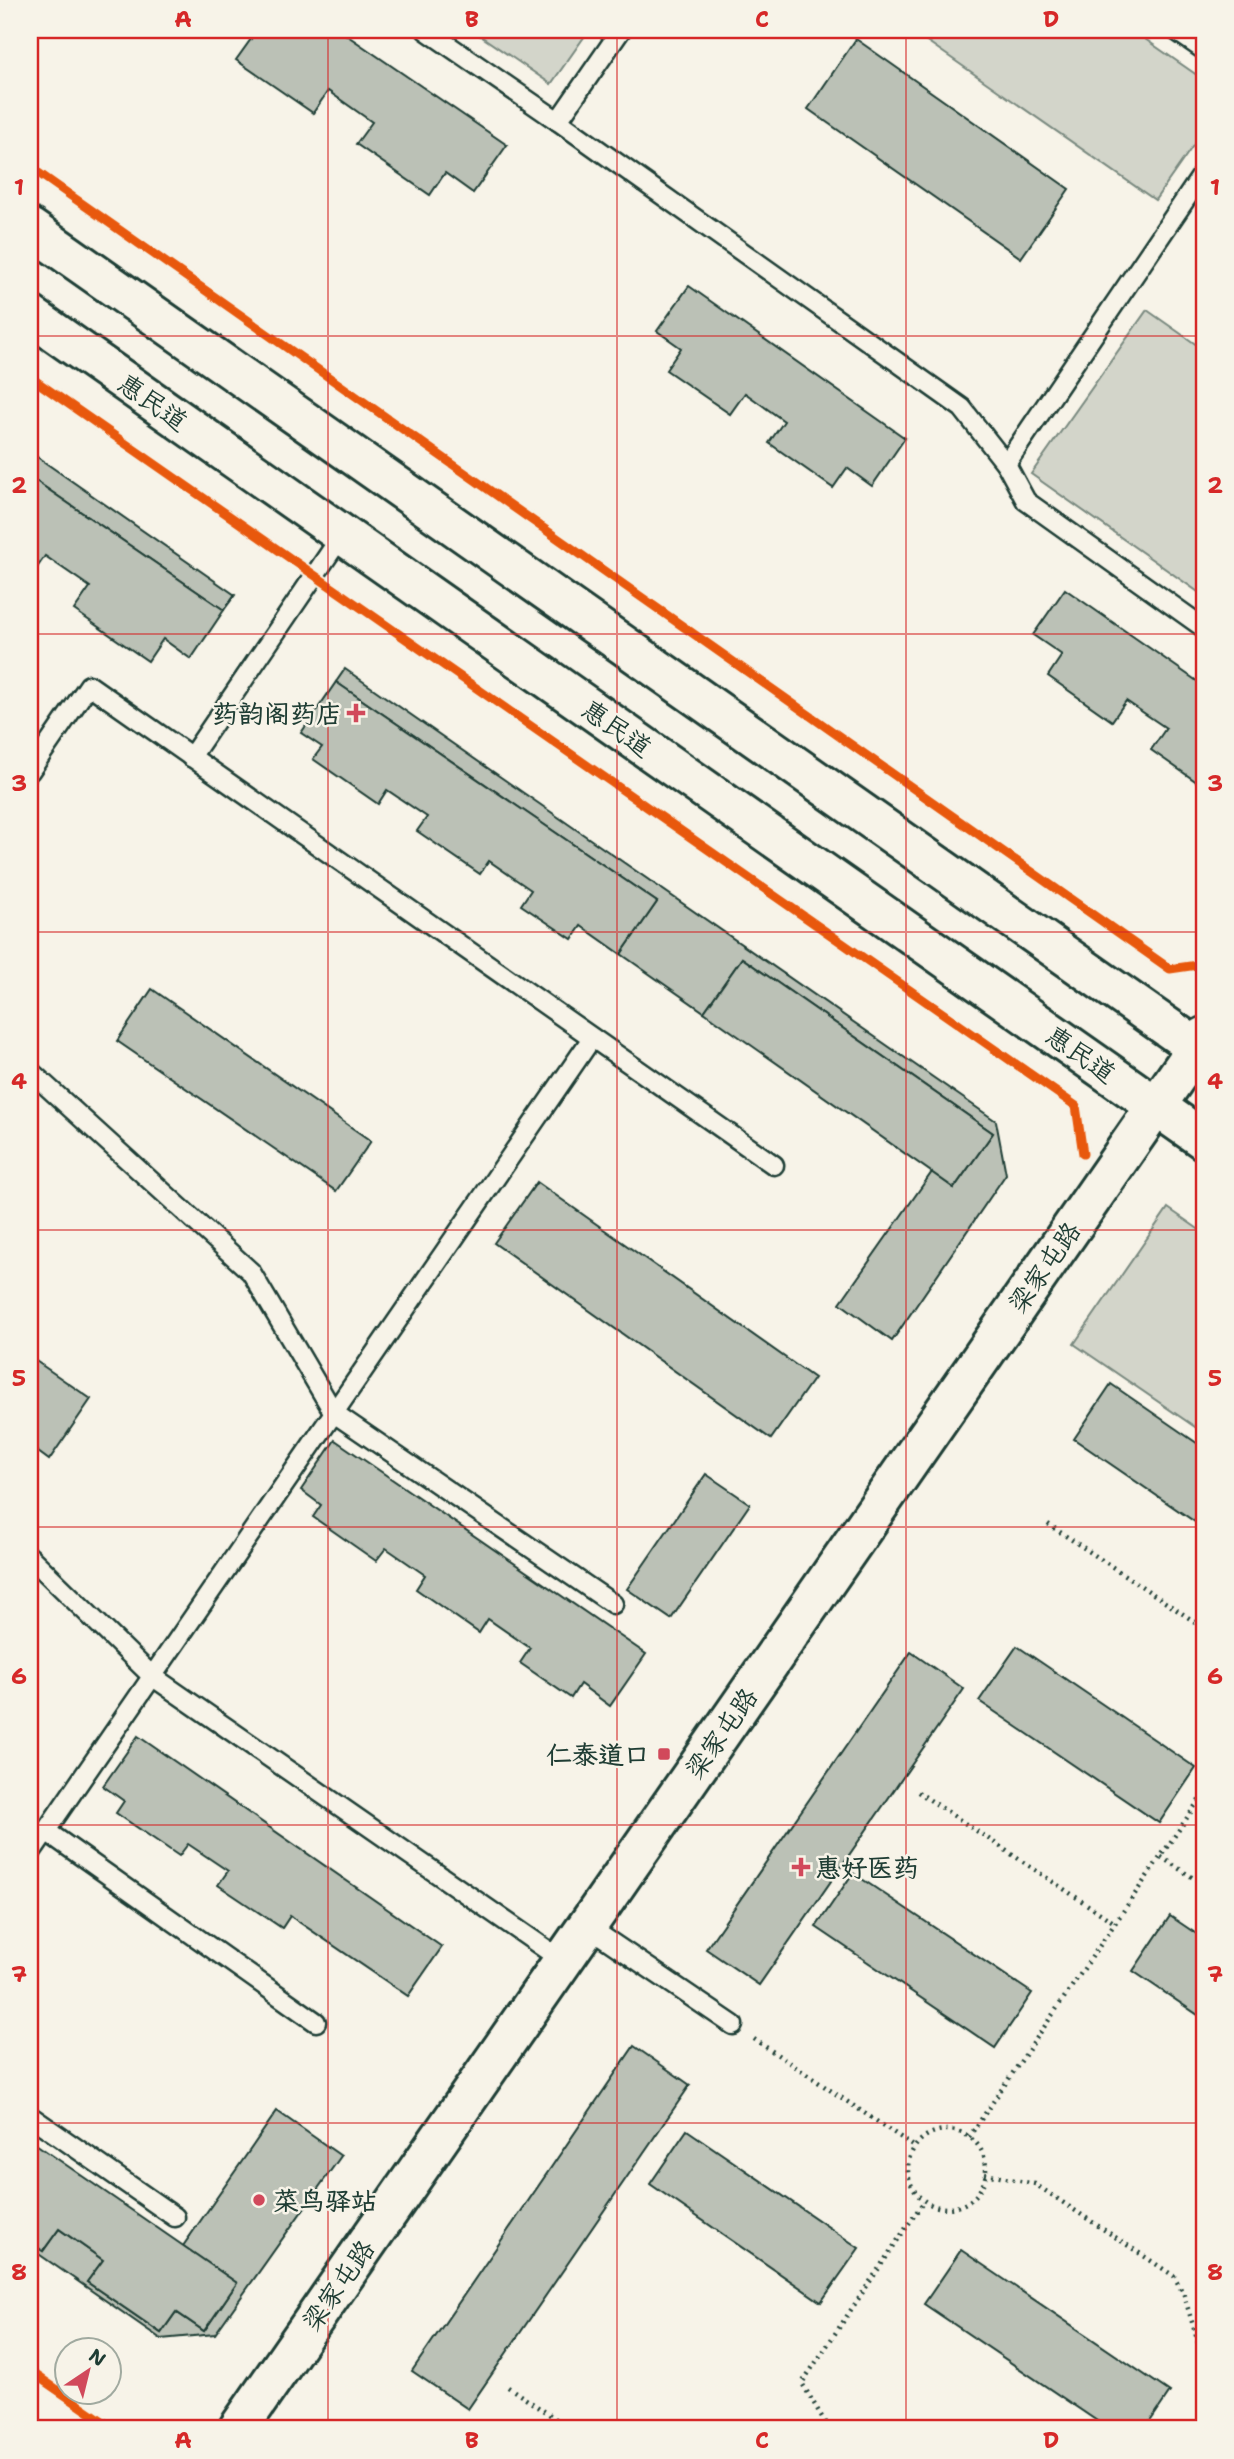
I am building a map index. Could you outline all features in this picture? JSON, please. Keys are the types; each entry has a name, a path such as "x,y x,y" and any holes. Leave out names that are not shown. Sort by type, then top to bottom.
{"main road":[{"path":"30,228 1202,1046"},
{"name":"惠民道","path":"30,315 1204,1140"},
{"name":"梁家屯路","path":"238,2429 1155,1107 1202,1046"}],"lane":[{"path":"426,30 962,408 1006,464 1026,501 1204,628"},
{"path":"558,121 621,30"},
{"path":"1175,30 1204,50"},
{"path":"1006,464 1204,172"},
{"path":"191,757 342,535"},
{"path":"30,771 89,685 774,1165"},
{"path":"30,1854 593,1038"},
{"path":"30,1071 251,1272 334,1413 613,1604"},
{"path":"30,1557 152,1676 563,1961"},
{"path":"46,1831 316,2022"},
{"path":"587,1926 733,2025"},
{"path":"30,2116 175,2217"}],"path":[{"path":"1048,1524 1204,1628"},
{"path":"918,1792 1115,1923"},
{"path":"969,2137 1204,1793"},
{"path":"1161,1856 1204,1885"},
{"path":"733,2025 915,2147"},
{"path":"938,2130 951,2130 969,2137 981,2151 986,2163 981,2188 973,2198 949,2208 924,2201 909,2180 910,2155 915,2147 926,2135 938,2130"},
{"path":"985,2174 1035,2184 1174,2276 1184,2295 1204,2363"},
{"path":"828,2429 802,2383 924,2201"},
{"path":"508,2387 570,2429"}],"shaded area":[{"path":"472,30 589,30 551,84"},
{"path":"911,30 1132,30 1204,80 1204,130 1155,200"},
{"path":"1147,310 1204,350 1204,596 1031,474"},
{"path":"1168,1208 1204,1233 1204,1433 1074,1344"}],"building":[{"path":"237,30 339,30 507,145 473,193 445,173 430,195 356,144 372,122 328,91 313,113 236,60 251,39"},
{"path":"856,39 1069,189 1021,258 808,109"},
{"path":"689,286 905,438 872,486 847,468 833,488 769,443 784,421 745,393 730,414 666,370 681,348 657,331"},
{"path":"30,452 235,595 224,610 30,477"},
{"path":"30,477 224,610 191,659 163,639 148,661 74,610 90,587 45,556 30,578"},
{"path":"1065,589 1204,686 1204,787 1151,750 1166,728 1126,701 1112,721 1048,676 1062,655 1033,635"},
{"path":"345,669 996,1121 1006,1174 892,1341 840,1303 932,1172 954,1188 993,1133 742,958 704,1012 621,954 657,902 336,682"},
{"path":"336,682 657,902 621,954 581,926 572,939 521,905 531,890 489,861 480,874 417,831 427,817 387,790 378,804 313,759 322,747 301,733"},
{"path":"742,958 993,1133 954,1188 704,1012"},
{"path":"152,989 371,1141 336,1191 117,1041"},
{"path":"537,1182 814,1378 771,1439 494,1243"},
{"path":"30,1357 91,1399 49,1460 30,1446"},
{"path":"1111,1384 1204,1448 1204,1528 1074,1439"},
{"path":"335,1440 646,1654 610,1706 580,1684 571,1698 520,1663 530,1648 488,1619 479,1633 416,1589 425,1575 386,1548 376,1561 313,1517 321,1505 301,1490"},
{"path":"706,1474 750,1504 671,1619 627,1589"},
{"path":"1017,1646 1196,1768 1159,1823 979,1701"},
{"path":"911,1652 964,1689 759,1985 706,1949"},
{"path":"138,1736 442,1947 408,1996 290,1916 282,1928 218,1885 228,1871 188,1844 179,1856 116,1813 124,1801 103,1786"},
{"path":"853,1873 1032,1993 995,2048 816,1927"},
{"path":"1170,1916 1204,1939 1204,2019 1133,1971"},
{"path":"634,2046 690,2085 468,2409 412,2371"},
{"path":"277,2111 341,2156 215,2334 161,2339 30,2248 30,2242 43,2251 59,2229 103,2260 87,2282 161,2333 176,2312 204,2331 237,2283 183,2246"},
{"path":"687,2130 859,2248 821,2302 650,2184"},
{"path":"30,2140 237,2283 204,2331 176,2312 161,2333 87,2282 103,2260 59,2229 43,2251 30,2242"},
{"path":"961,2250 1170,2392 1145,2429 1109,2429 924,2304"}],"cycle path":[{"path":"30,167 1170,969 1204,964"},
{"path":"30,377 1076,1106 1083,1154"},
{"path":"30,2371 114,2429"}],"place":[{"name":"药韵阁药店","path":"356,713"},
{"name":"仁泰道口","path":"664,1754"},
{"name":"惠好医药","path":"801,1867"},
{"name":"菜鸟驿站","path":"259,2200"}]}
